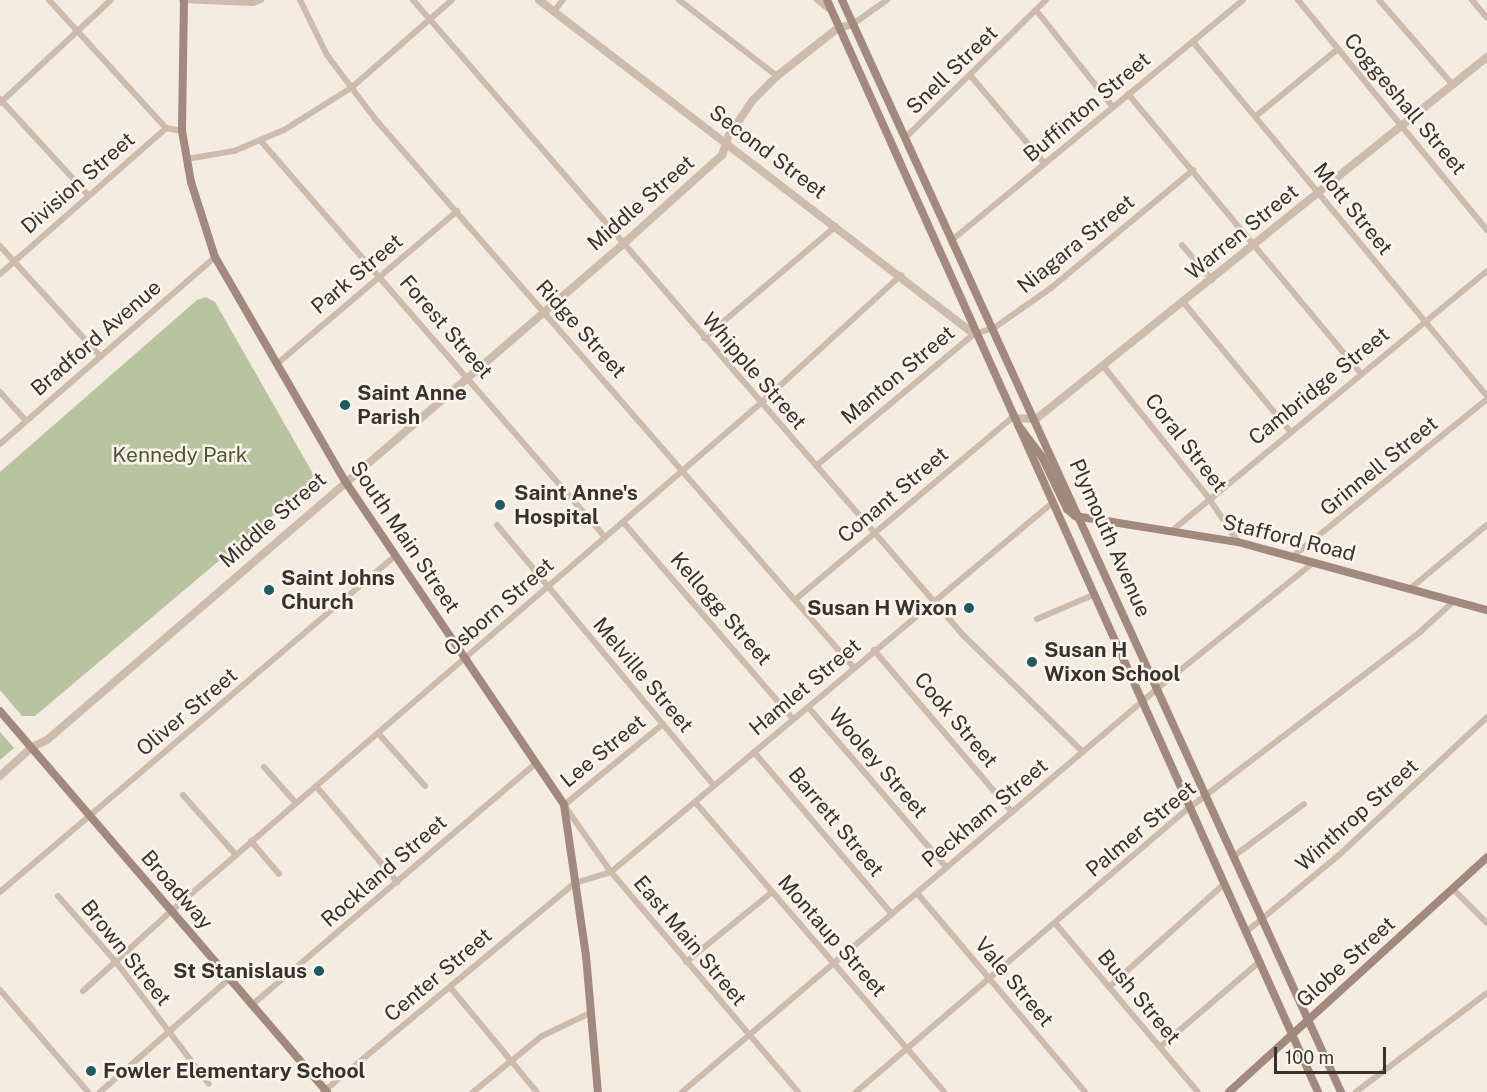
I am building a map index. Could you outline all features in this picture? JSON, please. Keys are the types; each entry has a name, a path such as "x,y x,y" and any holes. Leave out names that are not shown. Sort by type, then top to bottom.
{"main road":[{"name":"Plymouth Avenue","path":"827,0 974,334 1318,1092"},
{"name":"Plymouth Avenue","path":"842,0 1080,515 1341,1092"},
{"name":"South Main Street","path":"183,1 182,132 187,159 215,257 345,481 564,804 592,1012 598,1092"},
{"path":"1012,418 1042,457 1067,510 1080,515"},
{"name":"Stafford Road","path":"1080,515 1174,528 1238,542 1412,587 1487,610"},
{"name":"Broadway","path":"0,711 170,912 253,1004 325,1091"},
{"name":"Globe Street","path":"1229,1092 1487,857"}],"street":[{"path":"49,0 166,128 182,132"},
{"path":"88,195 1,101 111,0"},
{"path":"183,1 254,3 261,0"},
{"name":"Ridge Street","path":"300,0 327,55 351,88 542,312 683,470 854,668"},
{"name":"Whipple Street","path":"413,0 622,245 933,601 1083,752"},
{"path":"187,159 234,151 284,130 351,88 452,0"},
{"name":"Second Street","path":"539,0 727,145 902,275 974,334"},
{"path":"554,11 563,0"},
{"path":"680,0 777,76"},
{"path":"817,0 831,11"},
{"path":"838,28 853,24 887,0"},
{"name":"Snell Street","path":"905,138 1046,0"},
{"name":"Buffinton Street","path":"952,240 1243,0"},
{"name":"Coggeshall Street","path":"1298,0 1487,230"},
{"path":"1379,0 1452,84"},
{"path":"1472,0 1487,18"},
{"path":"1036,10 1113,107"},
{"name":"Middle Street","path":"0,776 32,747 47,740 345,481 622,245 722,155 753,100 777,76 838,28"},
{"name":"Mott Street","path":"1193,42 1487,398"},
{"path":"1256,116 1338,49"},
{"name":"Warren Street","path":"1036,419 1184,303 1452,84 1486,60"},
{"path":"970,75 1045,164"},
{"path":"1128,94 1361,374"},
{"name":"Division Street","path":"0,273 166,128"},
{"name":"Forest Street","path":"260,140 468,376 605,537"},
{"name":"Niagara Street","path":"974,334 994,328 1051,288 1193,170"},
{"name":"Park Street","path":"278,363 457,211"},
{"path":"704,338 837,226"},
{"path":"1182,245 1212,280"},
{"path":"0,246 100,356"},
{"name":"Bradford Avenue","path":"0,444 215,257"},
{"name":"Cambridge Street","path":"1174,528 1208,497 1487,271"},
{"name":"Osborn Street","path":"84,991 170,912 760,403 902,275"},
{"path":"1184,303 1290,432"},
{"name":"Manton Street","path":"816,466 974,334"},
{"name":"Coral Street","path":"1104,367 1208,497 1238,542"},
{"path":"0,392 26,421"},
{"name":"Grinnell Street","path":"1292,556 1487,398"},
{"path":"1012,418 1036,419"},
{"name":"Conant Street","path":"796,599 1012,418"},
{"name":"Hamlet Street","path":"575,883 611,873 874,650 1051,504"},
{"name":"Kellogg Street","path":"623,522 793,719"},
{"name":"Melville Street","path":"497,525 714,785"},
{"path":"1412,587 1487,525"},
{"name":"Oliver Street","path":"0,892 395,556"},
{"name":"Peckham Street","path":"682,1092 1141,702 1313,563"},
{"path":"1037,619 1093,595"},
{"name":"Palmer Street","path":"856,1092 1190,808 1421,631 1454,601"},
{"name":"Cook Street","path":"874,650 1012,812"},
{"name":"Wooley Street","path":"808,706 946,867"},
{"name":"Winthrop Street","path":"1246,932 1338,856 1487,717"},
{"name":"Lee Street","path":"564,804 663,724"},
{"path":"378,733 424,786"},
{"name":"Barrett Street","path":"754,752 892,914"},
{"name":"Rockland Street","path":"253,1004 536,763"},
{"path":"264,767 296,803"},
{"path":"316,786 397,882"},
{"path":"183,795 236,855"},
{"name":"Montaup Street","path":"695,802 771,893 835,962 944,1092"},
{"name":"East Main Street","path":"564,804 611,873 798,1092"},
{"path":"1234,856 1304,804"},
{"path":"252,842 279,874"},
{"name":"Center Street","path":"325,1091 575,883"},
{"path":"1109,987 1224,884"},
{"path":"1453,889 1487,923"},
{"path":"686,962 771,893"},
{"name":"Vale Street","path":"916,893 1086,1092"},
{"name":"Brown Street","path":"58,896 116,962 209,1084"},
{"name":"Bush Street","path":"1054,923 1198,1092"},
{"path":"1160,1047 1259,962"},
{"path":"100,1092 230,978"},
{"path":"450,987 537,1092"},
{"path":"0,990 88,1092"},
{"path":"1356,1092 1487,993"},
{"path":"473,1092 542,1036 592,1012"}],"green space":[{"name":"Kennedy Park","path":"206,297 215,302 316,479 35,716 22,716 0,690 0,472 197,300"},
{"path":"0,732 14,748 0,760"}],"place":[{"name":"Saint Anne Parish","path":"345,405"},
{"name":"Saint Anne's Hospital","path":"500,505"},
{"name":"Saint Johns Church","path":"269,590"},
{"name":"Susan H Wixon","path":"969,608"},
{"name":"Susan H Wixon School","path":"1032,662"},
{"name":"St Stanislaus","path":"319,971"},
{"name":"Fowler Elementary School","path":"91,1071"}]}
